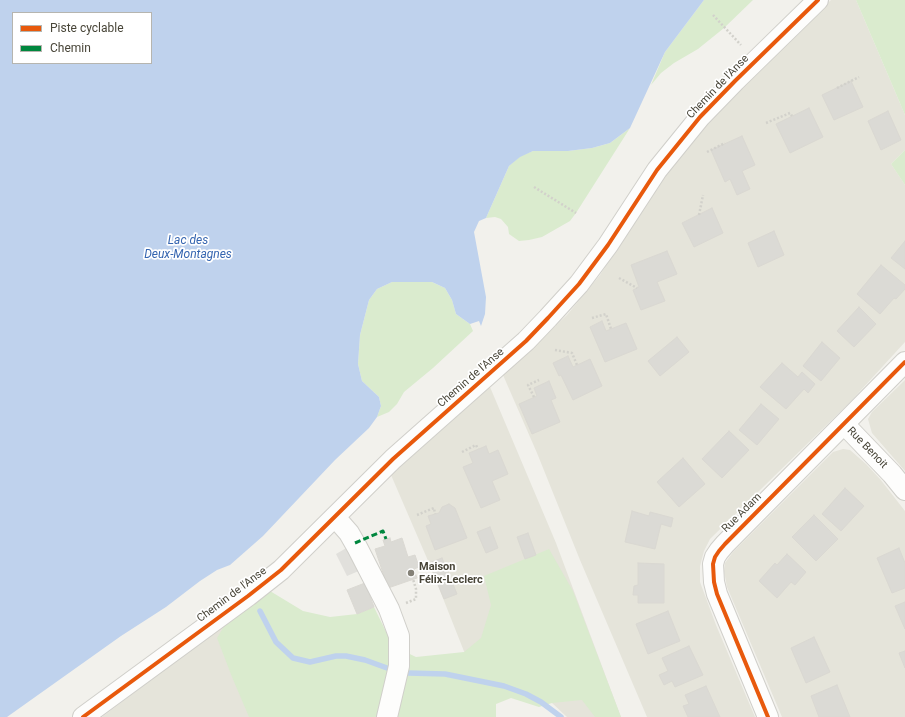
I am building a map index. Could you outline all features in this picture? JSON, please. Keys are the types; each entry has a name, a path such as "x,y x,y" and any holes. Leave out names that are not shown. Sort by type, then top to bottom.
{"street":[{"name":"Chemin de l'Anse","path":"83,717 267,582 292,560 393,460 512,353 548,318 585,276 608,245 657,170 689,130 735,81 818,0"},
{"name":"Rue Adam","path":"768,717 717,594 714,582 713,564 719,551 725,544 905,362"},
{"name":"Rue Benoit","path":"844,424 892,474 905,490"},
{"path":"335,517 349,533 357,547 389,609 399,636 399,666 387,717"}],"path":[{"path":"713,15 741,45"},
{"path":"837,88 859,77"},
{"path":"766,123 790,113 792,116"},
{"path":"707,152 725,143"},
{"path":"534,187 576,213"},
{"path":"698,215 702,195"},
{"path":"619,278 637,288"},
{"path":"592,318 606,314 611,329"},
{"path":"555,350 572,354 577,365"},
{"path":"534,397 528,384 539,380"},
{"path":"462,452 476,445 478,449"},
{"path":"417,515 434,508 435,514"},
{"path":"413,579 416,589 416,599"}],"shaded area":[{"path":"831,0 856,0 905,115 905,150 891,164 905,185 905,342 851,401 710,539 704,551 700,566 700,582 716,625 755,717 647,717 503,375 567,315 600,275 631,225 681,154 728,101"},
{"path":"905,380 905,471 872,433 868,419 872,412"},
{"path":"490,387 556,543 621,717 567,717 552,703 473,674 429,563 391,475"},
{"path":"843,449 850,450 866,464 905,511 905,717 782,717 727,587 724,571 725,563 733,552 833,452"},
{"path":"355,543 368,567 347,576 336,554"},
{"path":"226,623 262,717 102,717"}],"green space":[{"path":"704,0 753,0 724,28 698,49 674,63 661,73 651,85 665,52"},
{"path":"856,0 905,0 905,115"},
{"path":"630,128 570,221 542,237 519,241 509,234 508,227 501,219 495,217 486,218 509,166 520,156 533,151 568,151 592,148 610,143"},
{"path":"905,150 905,185 891,164"},
{"path":"392,282 432,282 445,288 452,300 456,314 470,324 473,331 433,368 404,392 397,404 389,412 377,417 381,406 379,397 362,381 358,364 360,335 369,300 377,289"},
{"path":"549,549 573,591 621,717 595,717 582,700 552,703 539,707 511,698 496,704 496,717 249,717 217,638 226,623 270,591 303,611 330,617 357,614 374,607 393,646 416,657 464,652 481,638 491,605 484,576"}],"water":[{"name":"Lac des Deux-Montagnes","path":"0,0 704,0 665,52 630,128 610,143 592,148 568,151 533,151 520,157 509,166 486,218 479,221 474,232 486,297 485,314 481,326 479,321 470,324 456,314 452,300 445,288 432,282 392,282 377,289 369,300 360,335 358,364 362,381 379,397 381,406 377,417 369,428 335,460 263,536 230,565 217,570 200,581 166,607 121,636 7,717 0,717"}],"building":[{"path":"851,81 863,107 834,120 822,95"},
{"path":"809,108 823,137 790,153 776,124"},
{"path":"888,111 901,140 881,150 868,121"},
{"path":"742,136 755,165 742,171 750,189 737,195 730,179 725,182 711,150"},
{"path":"712,208 723,233 694,247 682,223"},
{"path":"774,231 784,255 758,267 748,243"},
{"path":"905,241 905,269 891,258"},
{"path":"667,251 677,274 657,282 665,301 641,310 633,290 639,287 631,265"},
{"path":"881,265 905,285 905,289 896,299 894,298 880,314 857,294"},
{"path":"859,307 876,324 854,347 837,331"},
{"path":"602,321 606,331 626,323 637,349 605,362 590,327"},
{"path":"677,337 689,352 660,376 648,361"},
{"path":"822,342 840,358 821,381 803,366"},
{"path":"568,356 573,367 590,359 602,386 573,400 561,375 559,376 553,363"},
{"path":"782,363 798,377 802,372 815,384 808,393 804,389 786,409 760,387"},
{"path":"549,381 556,398 551,400 560,422 532,434 519,404 537,396 534,388"},
{"path":"761,404 779,419 757,445 739,430"},
{"path":"729,431 749,450 722,478 702,459"},
{"path":"486,446 489,454 498,450 508,474 492,481 500,500 481,508 463,467 473,463 469,453"},
{"path":"683,458 705,484 679,507 657,482"},
{"path":"845,488 864,506 841,531 822,514"},
{"path":"449,504 455,508 467,538 435,550 426,526 431,524 428,516 439,513 442,507"},
{"path":"632,511 649,516 650,512 673,518 671,527 661,524 655,549 625,542"},
{"path":"814,515 838,539 816,561 792,537"},
{"path":"490,527 498,548 486,553 477,532"},
{"path":"528,533 536,555 525,559 517,537"},
{"path":"390,538 391,542 402,538 408,557 415,555 419,567 414,569 417,578 388,588 375,549 385,546 383,540"},
{"path":"899,548 905,563 905,588 892,593 877,558"},
{"path":"787,554 806,572 795,585 791,582 777,598 759,581 775,563 777,565"},
{"path":"442,558 457,594 444,599 429,563"},
{"path":"638,563 664,564 664,603 638,603 638,595 633,595 634,586 638,585"},
{"path":"365,583 374,607 357,614 347,590"},
{"path":"905,602 905,629 895,606"},
{"path":"668,611 680,641 648,654 636,624"},
{"path":"814,637 830,672 806,683 791,648"},
{"path":"689,646 703,675 675,687 672,681 664,685 659,675 668,671 662,658"},
{"path":"905,651 905,668 899,653"},
{"path":"837,685 850,717 819,717 811,696"},
{"path":"706,686 720,717 688,717 683,706 689,704 685,695"}],"waterway":[{"path":"260,611 276,642 293,658 310,662 336,656 346,656 365,660 387,668"},
{"path":"408,673 445,674 504,686 526,694 541,702 561,717"}],"marked path":[{"path":"355,543 383,531 386,539"}],"cycle path":[{"path":"83,717 248,596 281,570 393,459 526,341 579,284 608,245 657,170 700,117 818,0"},
{"path":"768,717 717,594 714,582 713,564 715,557 725,544 905,362"}],"place":[{"name":"Maison Félix-Leclerc","path":"411,573"}]}
